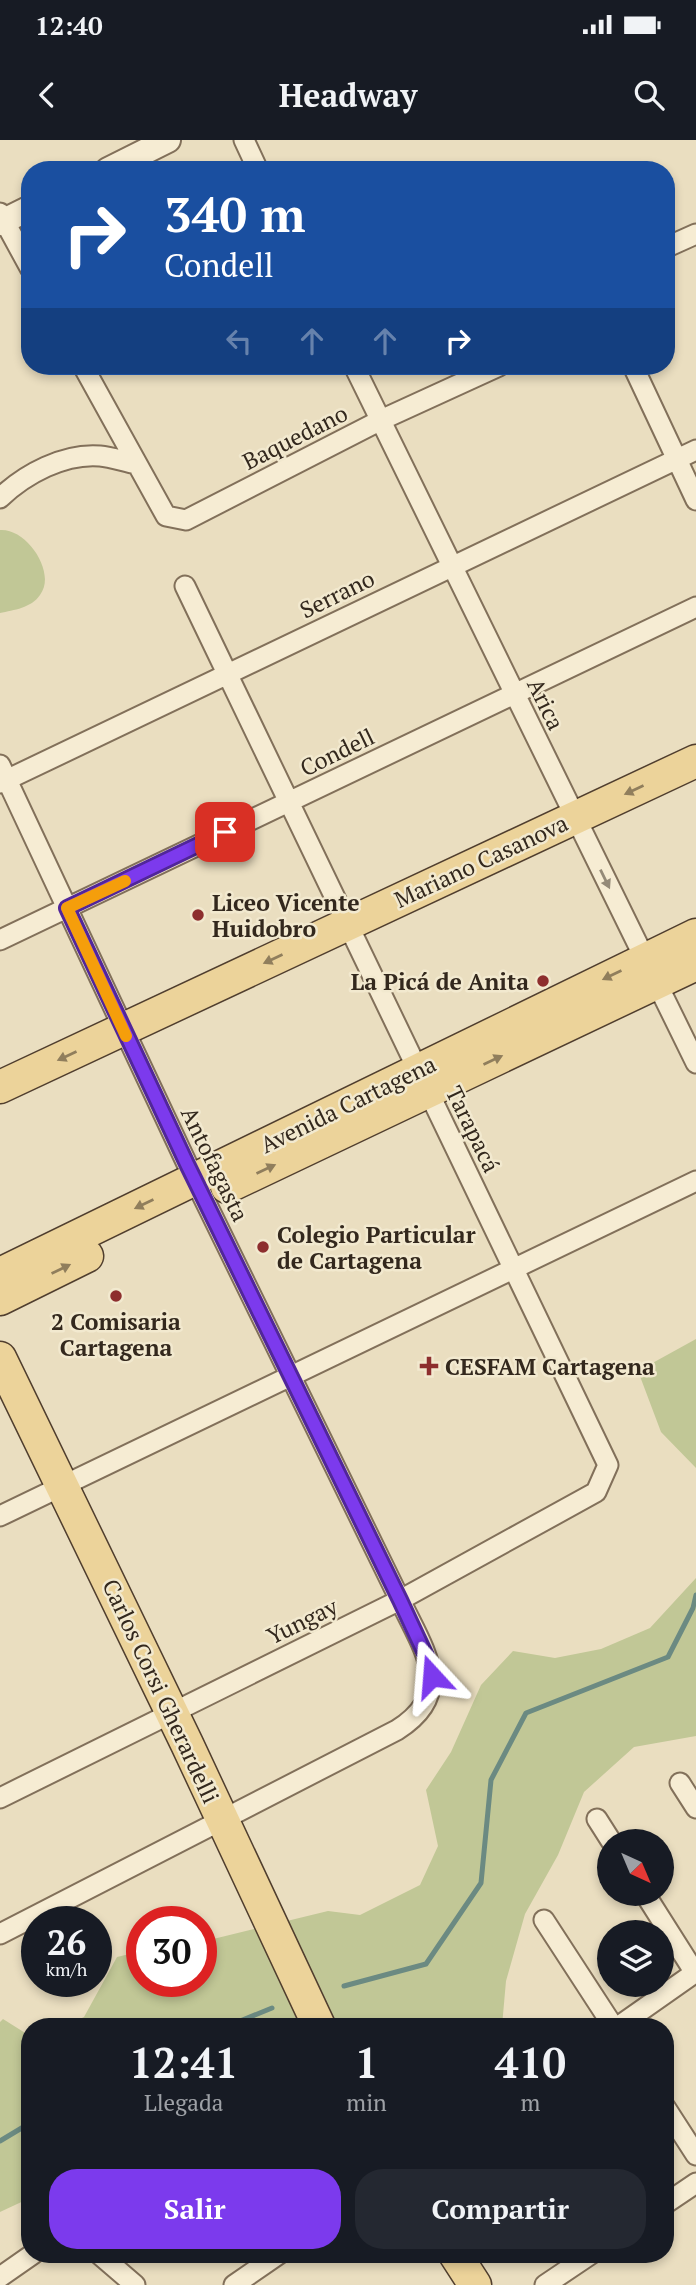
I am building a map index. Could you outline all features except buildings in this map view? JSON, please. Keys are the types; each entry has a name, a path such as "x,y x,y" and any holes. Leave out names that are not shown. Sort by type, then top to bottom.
{"main road":[{"name":"Mariano Casanova","path":"0,1087 696,761"},
{"name":"Avenida Cartagena","path":"0,1274 199,1189 650,971 696,935"},
{"name":"Avenida Cartagena","path":"650,971 696,964"},
{"name":"Avenida Cartagena","path":"0,1299 199,1189"},
{"name":"Carlos Corsi Gherardelli","path":"0,1358 172,1713 315,2018"},
{"path":"461,2263 475,2285"}],"street":[{"path":"125,161 167,140"},
{"path":"244,140 254,161"},
{"path":"21,211 1,219 21,253"},
{"path":"675,243 696,234"},
{"path":"88,375 137,464"},
{"name":"Arica","path":"358,375 696,1063"},
{"name":"Baquedano","path":"137,464 166,516 186,520 381,421 480,375"},
{"path":"637,375 696,500"},
{"name":"Serrano","path":"2,776 227,674 696,450"},
{"path":"0,498 29,474 84,456 105,457 137,464"},
{"name":"Tarapacá","path":"185,586 608,1465"},
{"name":"Condell","path":"0,940 696,607"},
{"name":"Antofagasta","path":"1,1931 223,1821 407,1724 422,1709 430,1693 432,1676 427,1658 400,1600 199,1189 2,776"},
{"path":"0,1516 696,1181"},
{"name":"Yungay","path":"0,1798 400,1600 596,1492 608,1465"},
{"path":"0,1781 58,1767"},
{"path":"680,1783 696,1808"},
{"path":"597,1819 603,1829"},
{"path":"631,2018 696,1973 653,1906"},
{"path":"544,1920 608,2018"},
{"path":"674,2121 696,2155"},
{"path":"674,2198 696,2183"},
{"path":"0,2277 21,2262"},
{"path":"109,2263 135,2285"},
{"path":"234,2285 266,2263"},
{"path":"545,2285 578,2263"}],"green space":[{"path":"0,530 10,531 29,544 42,564 45,575 40,595 32,603 0,613"},
{"path":"696,1339 696,1468 661,1432 638,1371"},
{"path":"696,1578 696,1736 634,1747 584,1792 558,1855 525,1914 506,1981 503,2018 82,2018 95,1997 112,1997 112,1966 117,1957 126,1955 126,1997 217,1997 217,1938 328,1911 360,1915 420,1885 438,1846 426,1790 451,1752 481,1685 513,1651 555,1658 601,1649 650,1628"},
{"path":"3,2019 21,2030 21,2202 0,2212 0,2022"}],"waterway":[{"path":"344,1986 426,1964 481,1883 491,1780 526,1713 668,1657 693,1608 696,1595"},
{"path":"248,2018 272,2008"},
{"path":"0,2141 21,2128"}],"slow traffic":[{"path":"125,881 67,908 126,1036"}],"place":[{"name":"Liceo Vicente Huidobro","path":"198,915"},
{"name":"La Picá de Anita","path":"543,981"},
{"name":"Colegio Particular de Cartagena","path":"263,1247"},
{"name":"2 Comisaria Cartagena","path":"116,1296"},
{"name":"CESFAM Cartagena","path":"429,1366"}],"route":[{"path":"225,832 67,908 187,1164 400,1600 431,1667 432,1676"}]}
